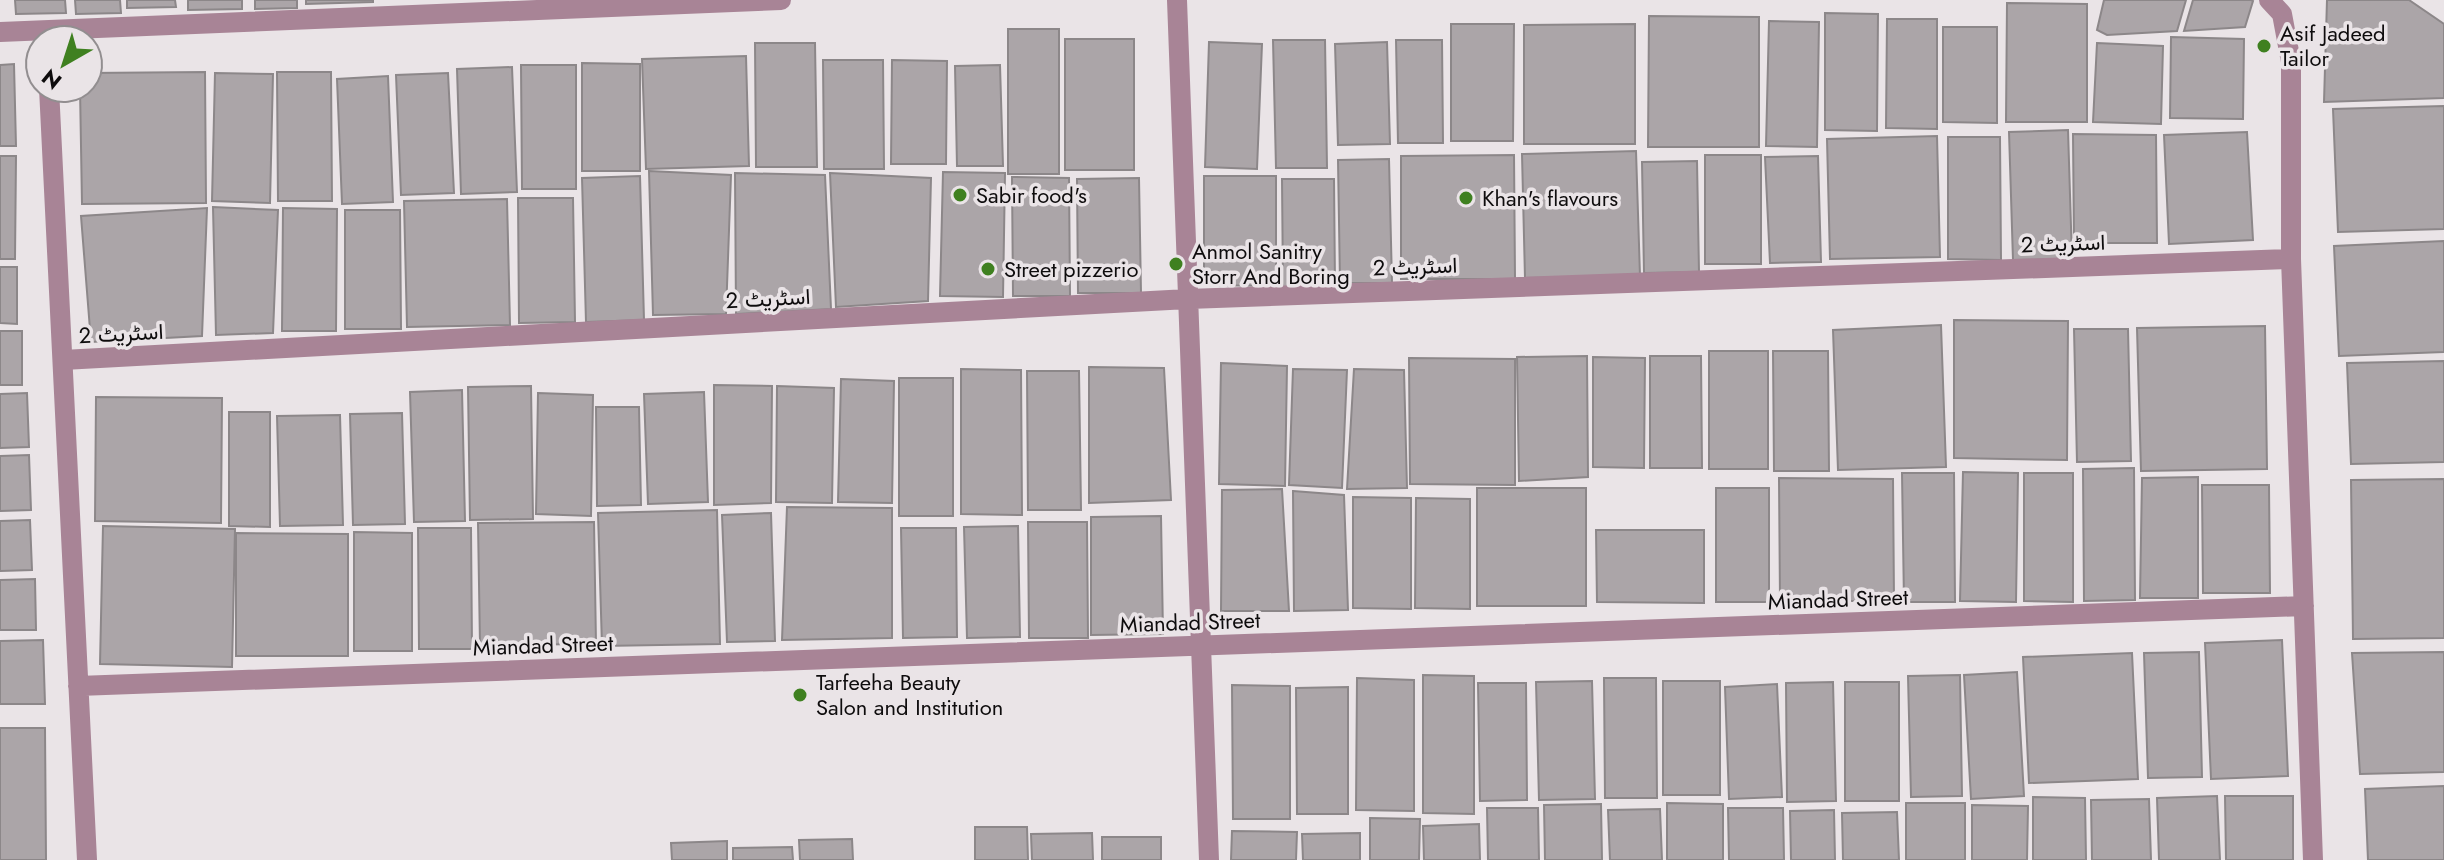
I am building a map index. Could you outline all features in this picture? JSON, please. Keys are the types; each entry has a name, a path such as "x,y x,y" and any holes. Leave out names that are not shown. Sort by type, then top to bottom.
{"street":[{"path":"104,31 411,8 781,0"},
{"path":"1177,0 1209,860"},
{"path":"2269,0 2282,14 2291,62 2291,259 2313,860"},
{"path":"0,32 24,34"},
{"path":"50,104 87,860"},
{"name":"اسٹریٹ 2","path":"63,360 1188,299 2291,259"},
{"name":"Miandad Street","path":"78,686 2304,606"}],"building":[{"path":"15,0 65,0 66,13 16,14"},
{"path":"75,0 120,0 121,13 76,14"},
{"path":"127,0 175,0 176,7 127,8"},
{"path":"188,0 242,0 242,9 188,10"},
{"path":"255,0 297,0 297,8 255,9"},
{"path":"306,0 373,0 373,2 306,4"},
{"path":"2104,0 2186,0 2177,31 2107,35 2097,30"},
{"path":"2193,0 2253,1 2245,27 2184,31"},
{"path":"2327,0 2409,0 2444,24 2444,98 2324,102"},
{"path":"2007,3 2087,4 2087,122 2006,122"},
{"path":"1825,13 1878,14 1877,131 1825,130"},
{"path":"1649,16 1759,17 1759,147 1648,147"},
{"path":"1887,19 1937,19 1937,129 1886,128"},
{"path":"1769,21 1819,22 1817,147 1766,146"},
{"path":"1451,24 1514,24 1513,141 1451,141"},
{"path":"1635,24 1635,144 1524,144 1524,25"},
{"path":"1943,27 1997,27 1997,123 1943,122"},
{"path":"1008,29 1059,29 1059,174 1008,174"},
{"path":"2171,37 2244,39 2243,119 2170,118"},
{"path":"1065,39 1134,39 1134,170 1065,170"},
{"path":"1273,40 1325,40 1327,168 1276,168"},
{"path":"1396,40 1442,40 1443,143 1398,143"},
{"path":"1209,42 1262,44 1257,169 1205,167"},
{"path":"1387,42 1390,144 1338,145 1335,44"},
{"path":"755,43 815,43 817,167 756,167"},
{"path":"2097,43 2163,46 2161,124 2093,122"},
{"path":"746,56 749,166 646,169 642,59"},
{"path":"823,60 883,60 884,169 824,169"},
{"path":"892,60 947,61 946,164 891,164"},
{"path":"582,63 640,64 640,171 582,171"},
{"path":"14,64 16,146 0,146 0,65"},
{"path":"521,65 576,65 576,189 522,189"},
{"path":"1000,65 1003,166 957,166 955,66"},
{"path":"512,67 517,192 461,194 457,69"},
{"path":"205,72 206,203 82,204 80,104 104,104 104,73"},
{"path":"277,72 331,72 332,201 278,201"},
{"path":"215,73 273,74 270,203 212,201"},
{"path":"448,73 454,193 401,195 396,75"},
{"path":"388,76 393,202 342,204 337,79"},
{"path":"2444,106 2444,229 2338,232 2333,109"},
{"path":"2068,130 2072,259 2013,260 2009,132"},
{"path":"2247,132 2253,240 2169,244 2164,135"},
{"path":"2073,134 2156,135 2157,243 2074,243"},
{"path":"1937,136 1940,257 1830,259 1827,139"},
{"path":"1948,137 2000,137 2001,260 1948,259"},
{"path":"1636,151 1640,276 1525,278 1522,154"},
{"path":"1514,155 1515,279 1401,279 1401,156"},
{"path":"1705,155 1761,155 1761,264 1705,264"},
{"path":"0,156 16,156 15,259 0,259"},
{"path":"1818,156 1821,262 1770,263 1765,157"},
{"path":"1389,159 1392,283 1340,283 1338,160"},
{"path":"1697,161 1699,272 1644,273 1642,162"},
{"path":"649,171 731,175 726,314 653,315"},
{"path":"943,172 1005,173 1003,297 940,296"},
{"path":"735,173 825,175 831,309 736,314"},
{"path":"830,173 931,178 928,301 836,307"},
{"path":"640,176 644,320 586,322 582,178"},
{"path":"1204,176 1276,176 1276,286 1204,285"},
{"path":"1012,177 1069,178 1070,296 1013,296"},
{"path":"1139,178 1141,293 1078,293 1077,179"},
{"path":"1282,179 1334,179 1335,286 1283,287"},
{"path":"518,198 573,198 575,322 519,323"},
{"path":"507,199 510,325 407,327 404,201"},
{"path":"213,207 278,210 273,333 216,335"},
{"path":"207,208 202,336 91,342 81,216"},
{"path":"283,208 337,209 336,331 282,331"},
{"path":"345,210 400,210 401,329 345,329"},
{"path":"2444,241 2444,352 2339,356 2334,246"},
{"path":"0,267 17,267 17,324 0,323"},
{"path":"1954,320 2068,321 2067,460 1954,458"},
{"path":"1941,325 1946,467 1838,470 1833,330"},
{"path":"2265,326 2267,469 2141,471 2137,328"},
{"path":"2074,329 2128,329 2131,461 2077,462"},
{"path":"0,331 22,331 22,385 0,385"},
{"path":"1709,351 1768,351 1768,469 1709,469"},
{"path":"1773,351 1828,351 1829,471 1774,471"},
{"path":"1587,356 1588,477 1519,481 1517,357"},
{"path":"1650,356 1701,356 1702,468 1650,468"},
{"path":"1593,357 1645,358 1644,468 1593,467"},
{"path":"1409,358 1515,359 1515,485 1410,484"},
{"path":"2444,361 2444,462 2351,464 2347,363"},
{"path":"1221,363 1287,366 1285,486 1219,484"},
{"path":"1089,367 1164,368 1171,500 1089,503"},
{"path":"961,369 1021,370 1022,515 961,514"},
{"path":"1293,369 1347,370 1342,488 1289,485"},
{"path":"1354,369 1404,370 1407,488 1347,489"},
{"path":"1027,371 1079,371 1081,510 1028,510"},
{"path":"899,378 953,378 953,516 899,516"},
{"path":"841,379 894,381 892,503 838,502"},
{"path":"714,385 772,386 771,503 714,505"},
{"path":"531,386 533,519 470,520 468,387"},
{"path":"777,386 834,388 832,503 776,502"},
{"path":"462,390 465,521 414,522 410,392"},
{"path":"704,392 708,502 648,504 644,394"},
{"path":"27,393 29,447 0,448 0,394"},
{"path":"538,393 593,395 591,516 536,514"},
{"path":"96,397 222,398 221,523 95,521"},
{"path":"596,407 639,407 641,505 597,506"},
{"path":"229,412 270,412 270,527 229,526"},
{"path":"402,413 405,524 353,525 350,414"},
{"path":"340,415 343,525 280,526 277,416"},
{"path":"29,455 31,510 0,511 0,456"},
{"path":"2134,468 2135,600 2084,601 2083,469"},
{"path":"1963,472 2018,473 2016,602 1960,601"},
{"path":"1902,473 1954,473 1955,602 1904,602"},
{"path":"2024,473 2073,473 2073,602 2024,601"},
{"path":"2198,477 2198,598 2140,598 2142,478"},
{"path":"1779,478 1893,479 1894,601 1780,601"},
{"path":"2444,479 2444,638 2353,639 2351,480"},
{"path":"2202,485 2269,485 2270,593 2203,593"},
{"path":"1477,488 1586,488 1586,606 1477,606"},
{"path":"1716,488 1769,488 1769,602 1716,602"},
{"path":"1282,489 1289,611 1221,611 1222,490"},
{"path":"1293,491 1344,495 1348,610 1294,611"},
{"path":"1353,497 1411,498 1411,609 1353,608"},
{"path":"1416,498 1470,499 1470,609 1415,608"},
{"path":"787,507 892,508 892,638 782,640"},
{"path":"717,510 720,644 602,646 598,513"},
{"path":"771,513 775,641 727,642 722,515"},
{"path":"1161,516 1163,634 1091,635 1091,517"},
{"path":"30,520 32,570 0,571 0,521"},
{"path":"594,522 596,644 480,645 478,523"},
{"path":"1028,522 1087,522 1088,638 1029,638"},
{"path":"103,526 235,529 232,667 100,664"},
{"path":"1018,526 1020,637 967,638 964,527"},
{"path":"418,528 471,528 472,649 419,649"},
{"path":"901,528 956,528 957,637 903,638"},
{"path":"1596,530 1704,530 1704,603 1597,602"},
{"path":"354,532 412,533 412,651 354,651"},
{"path":"236,533 348,534 348,656 236,656"},
{"path":"35,579 36,630 0,630 0,580"},
{"path":"43,640 45,704 0,704 0,641"},
{"path":"2282,640 2288,776 2211,779 2205,643"},
{"path":"2199,652 2202,777 2148,778 2144,653"},
{"path":"2444,652 2444,772 2360,774 2352,653"},
{"path":"2132,653 2138,779 2029,783 2023,657"},
{"path":"2017,672 2024,796 1971,799 1964,675"},
{"path":"1423,675 1474,676 1474,814 1423,813"},
{"path":"1960,675 1962,796 1911,797 1908,676"},
{"path":"1357,678 1414,680 1414,811 1356,810"},
{"path":"1604,678 1656,678 1657,798 1605,798"},
{"path":"1592,681 1595,799 1539,800 1536,682"},
{"path":"1663,681 1720,681 1720,795 1663,795"},
{"path":"1833,682 1836,801 1787,802 1786,683"},
{"path":"1845,682 1899,682 1899,801 1845,801"},
{"path":"1478,683 1526,683 1527,800 1480,801"},
{"path":"1777,684 1782,797 1729,799 1725,687"},
{"path":"1232,685 1290,686 1290,819 1233,819"},
{"path":"1348,687 1348,814 1297,814 1296,688"},
{"path":"0,728 45,728 46,860 0,860"},
{"path":"2444,786 2444,860 2368,860 2365,789"},
{"path":"2217,796 2220,860 2159,860 2157,798"},
{"path":"2225,796 2293,796 2293,860 2226,860"},
{"path":"2033,797 2085,798 2086,860 2033,860"},
{"path":"2149,799 2151,860 2092,860 2091,800"},
{"path":"1667,803 1723,804 1723,860 1667,860"},
{"path":"1906,803 1965,803 1965,860 1906,860"},
{"path":"1601,804 1602,860 1545,860 1544,805"},
{"path":"1972,805 2028,806 2027,860 1972,860"},
{"path":"1487,808 1538,808 1539,860 1488,860"},
{"path":"1728,808 1783,808 1784,860 1729,860"},
{"path":"1660,809 1662,860 1610,860 1608,810"},
{"path":"1834,810 1835,860 1791,860 1790,811"},
{"path":"1897,812 1899,860 1843,860 1842,813"},
{"path":"1370,818 1420,819 1419,860 1370,860"},
{"path":"1479,824 1480,860 1424,860 1423,826"},
{"path":"975,827 1027,827 1028,860 975,860"},
{"path":"1232,831 1297,832 1296,860 1231,860"},
{"path":"1092,833 1093,860 1032,860 1031,834"},
{"path":"1360,833 1360,860 1303,860 1302,834"},
{"path":"1102,837 1161,837 1161,860 1102,860"},
{"path":"852,839 853,860 800,860 799,840"},
{"path":"727,841 727,860 672,860 671,843"},
{"path":"792,847 793,860 733,860 733,848"}],"place":[{"name":"Asif Jadeed Tailor","path":"2264,46"},
{"name":"Sabir food's","path":"960,195"},
{"name":"Khan's flavours","path":"1466,198"},
{"name":"Anmol Sanitry Storr And Boring","path":"1176,264"},
{"name":"Street pizzerio","path":"988,269"},
{"name":"Tarfeeha Beauty Salon and Institution","path":"800,695"}]}
